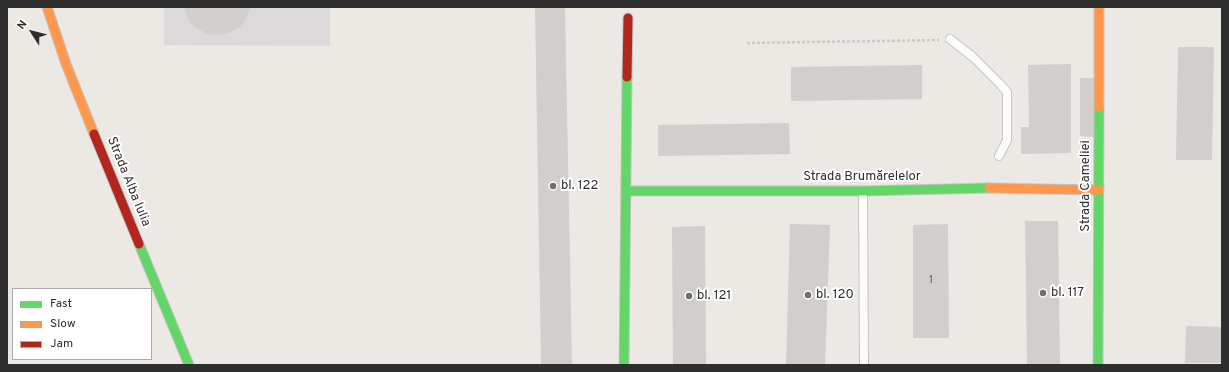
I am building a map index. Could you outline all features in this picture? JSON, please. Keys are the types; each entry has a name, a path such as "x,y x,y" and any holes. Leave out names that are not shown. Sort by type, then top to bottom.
{"street":[{"name":"Strada Alba Iulia","path":"47,7 66,64 189,365"},
{"name":"Strada Cameliei","path":"1098,365 1099,7"},
{"path":"624,365 628,18"},
{"name":"Strada Brumărelelor","path":"626,191 863,191 1009,188 1099,190"}],"lane":[{"path":"950,39 973,57 1007,92 1007,140 999,156"},
{"path":"863,191 864,365"}],"path":[{"path":"747,44 950,39"}],"shaded area":[{"path":"164,7 330,7 330,46 164,45"}],"building":[{"path":"184,7 251,7 241,26 231,32 217,35 205,33 195,27 189,21"},
{"name":"bl. 122","path":"535,7 565,7 572,365 541,365"},
{"path":"1178,47 1214,47 1212,160 1176,160"},
{"path":"1071,64 1071,153 1021,154 1021,127 1029,127 1028,65"},
{"path":"922,65 922,99 791,101 791,67"},
{"path":"1080,78 1095,78 1094,137 1080,136"},
{"path":"789,123 790,154 658,156 658,125"},
{"name":"bl. 117","path":"1025,221 1058,221 1060,365 1027,365"},
{"name":"bl. 120","path":"790,224 830,225 825,365 786,365"},
{"path":"948,224 949,338 913,338 913,225"},
{"name":"bl. 121","path":"705,226 706,365 673,365 672,227"},
{"path":"1186,326 1222,327 1222,363 1185,363"}],"traffic: fast":[{"path":"624,365 627,77"},
{"path":"1098,365 1099,107"},
{"path":"626,191 863,191 989,188"},
{"path":"139,244 189,365"}],"traffic: slow":[{"path":"47,7 66,64 94,134"},
{"path":"1099,7 1099,107"},
{"path":"989,188 1099,190"}],"traffic: jam":[{"path":"627,77 628,18"},
{"path":"94,134 139,244"}],"place":[{"name":"bl. 122","path":"553,186"},
{"name":"bl. 117","path":"1043,293"},
{"name":"bl. 120","path":"808,295"},
{"name":"bl. 121","path":"689,296"}]}
